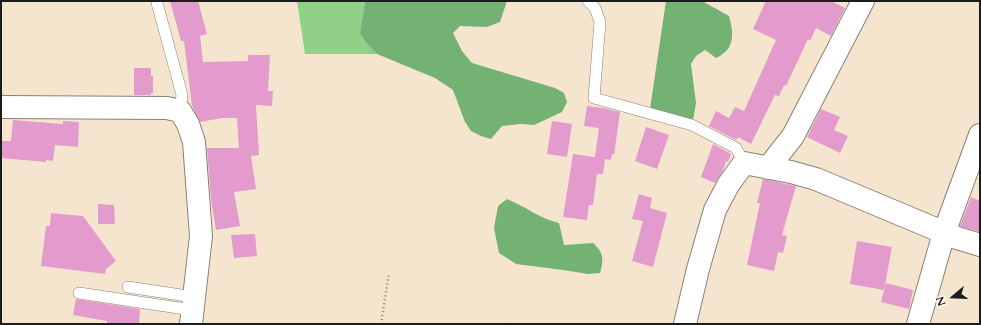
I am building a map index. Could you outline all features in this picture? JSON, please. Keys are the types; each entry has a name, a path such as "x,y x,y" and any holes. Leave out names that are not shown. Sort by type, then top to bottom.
{"street":[{"path":"768,168 794,136 863,1"},
{"path":"1,107 94,109 167,108 180,111 188,124 194,142 201,236 192,310"},
{"path":"918,324 944,233 980,135"},
{"path":"685,324 698,269 715,210 728,185 744,163 791,172 816,179 944,233 980,245"}],"lane":[{"path":"588,1 595,8 600,22 594,98 692,125 736,148 744,163"},
{"path":"157,2 182,96 180,111"},
{"path":"128,287 192,310"},
{"path":"79,292 192,310"}],"path":[{"path":"380,324 389,273"}],"green space":[{"path":"297,1 365,1 360,33 366,43 377,54 305,54"},
{"path":"365,1 507,1 500,22 487,27 460,26 453,33 462,51 472,63 555,88 564,93 567,102 562,112 534,125 521,124 502,126 491,139 471,131 465,122 453,90 435,78 377,54 366,43 360,33"},
{"path":"666,1 702,1 729,16 731,22 732,40 727,50 716,58 705,50 696,56 691,64 696,103 693,120 650,109"},
{"path":"507,199 545,219 559,223 564,245 593,243 601,253 602,257 600,273 588,274 516,264 499,253 494,228 498,206"}],"building":[{"path":"170,1 198,1 207,34 200,36 203,62 248,61 248,55 270,55 268,91 273,91 272,106 256,105 259,155 251,156 256,189 234,192 240,226 216,230 211,199 207,148 239,148 237,118 222,118 200,122 192,106 184,41 181,41"},
{"path":"766,1 831,1 845,8 831,36 816,28 810,41 808,39 786,86 784,85 779,96 775,95 751,144 738,137 736,140 709,126 716,111 729,118 735,107 744,111 776,40 753,29"},
{"path":"134,68 151,68 151,76 153,76 153,93 151,93 151,95 134,95"},
{"path":"587,106 620,112 614,155 612,154 611,160 605,159 603,174 597,174 593,205 589,205 587,220 563,217 573,154 600,158 595,157 599,128 584,126"},
{"path":"821,109 840,117 834,130 848,136 840,153 807,137"},
{"path":"13,120 63,124 63,121 79,122 78,147 55,145 53,161 46,160 46,162 1,158 1,141 11,141"},
{"path":"552,121 572,124 567,157 547,154"},
{"path":"646,127 669,135 657,169 635,161"},
{"path":"713,144 731,154 728,162 726,161 723,171 715,183 701,177"},
{"path":"763,179 796,186 782,235 787,236 783,253 778,252 774,271 747,265 760,203 757,203"},
{"path":"639,194 652,198 650,208 667,213 653,267 632,261 643,221 632,219"},
{"path":"971,197 980,201 980,232 960,226"},
{"path":"98,204 114,205 115,224 98,224"},
{"path":"51,213 83,216 116,261 106,269 105,274 41,266 46,226 50,226"},
{"path":"255,234 257,256 234,258 231,235"},
{"path":"857,241 892,247 884,290 850,284"},
{"path":"886,283 913,290 909,309 881,302"},
{"path":"76,299 140,309 139,324 107,324 107,321 73,315"}]}
